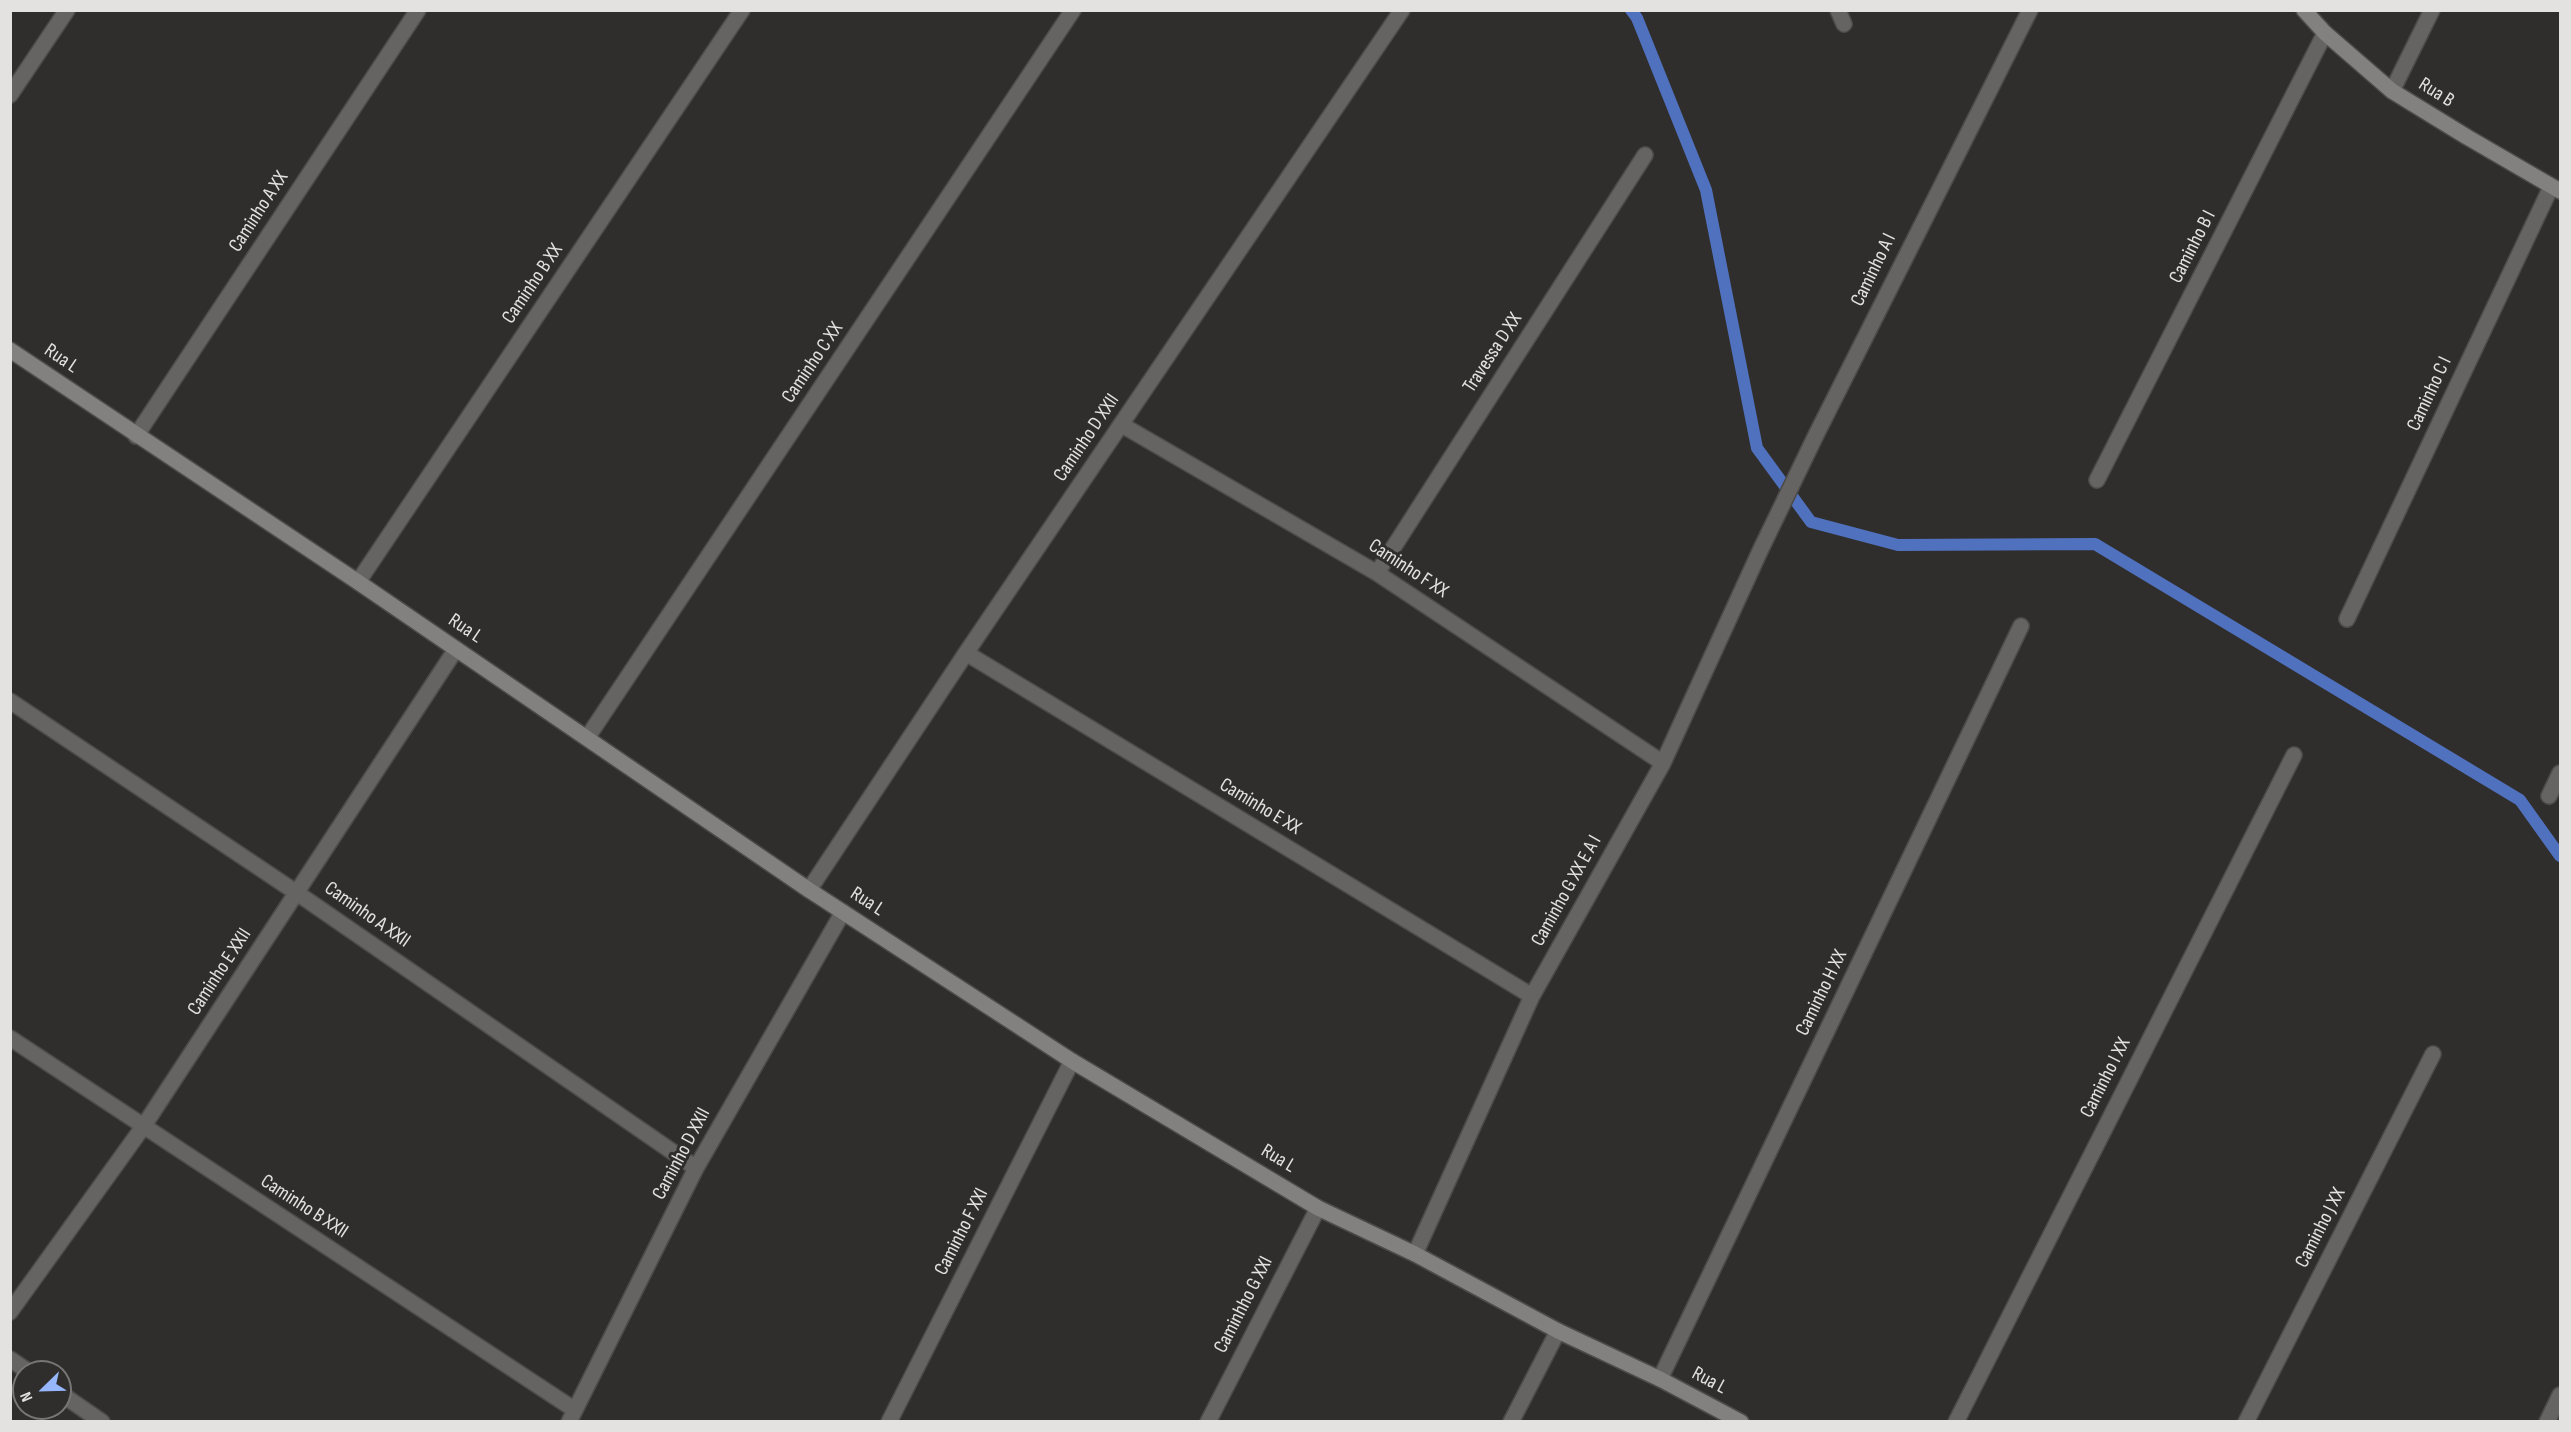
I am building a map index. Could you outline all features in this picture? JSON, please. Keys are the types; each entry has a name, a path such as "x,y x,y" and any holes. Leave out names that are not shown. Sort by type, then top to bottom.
{"street":[{"path":"10,95 67,10"},
{"name":"Caminho A XX","path":"136,436 418,10"},
{"name":"Caminho B XX","path":"358,582 742,10"},
{"name":"Caminho C XX","path":"587,738 1073,10"},
{"name":"Caminho D XXII","path":"809,890 966,653 1402,10"},
{"name":"Caminho A I","path":"1760,551 2030,10"},
{"name":"Rua B","path":"2304,10 2325,33 2392,91 2556,189"},
{"path":"2392,91 2432,10"},
{"name":"Caminho B I","path":"2097,480 2325,33"},
{"name":"Travessa D XX","path":"1377,573 1646,155"},
{"name":"Caminho C I","path":"2347,619 2556,189"},
{"name":"Rua L","path":"10,350 456,648 809,890 1072,1061 1318,1208 1415,1254 1558,1331 1660,1379 1741,1422"},
{"name":"Caminho F XX","path":"1122,425 1377,573 1663,763"},
{"name":"Caminho G XX E A I","path":"1415,1254 1532,996 1663,763 1760,551"},
{"name":"Caminho H XX","path":"1660,1379 2021,626"},
{"name":"Caminho E XXII","path":"10,1312 143,1127 456,648"},
{"name":"Caminho E XX","path":"966,653 1532,996"},
{"name":"Caminho A XXII","path":"10,701 297,893 696,1168"},
{"name":"Caminho I XX","path":"1956,1422 2294,755"},
{"path":"2549,796 2560,773"},
{"name":"Caminho D XXII","path":"572,1416 696,1168 843,912"},
{"name":"Caminho B XXII","path":"10,1038 572,1416"},
{"name":"Caminho J XX","path":"2246,1422 2433,1054"},
{"name":"Caminho F XXI","path":"889,1422 1072,1061"},
{"name":"Caminhho G XXI","path":"1208,1422 1318,1208"},
{"path":"1511,1422 1558,1331"},
{"path":"2547,1422 2560,1395"},
{"path":"72,1401 102,1422"}],"waterway":[{"path":"1631,10 1637,18 1706,190 1757,448 1811,522 1898,545 2095,544 2520,800 2560,856"}]}
